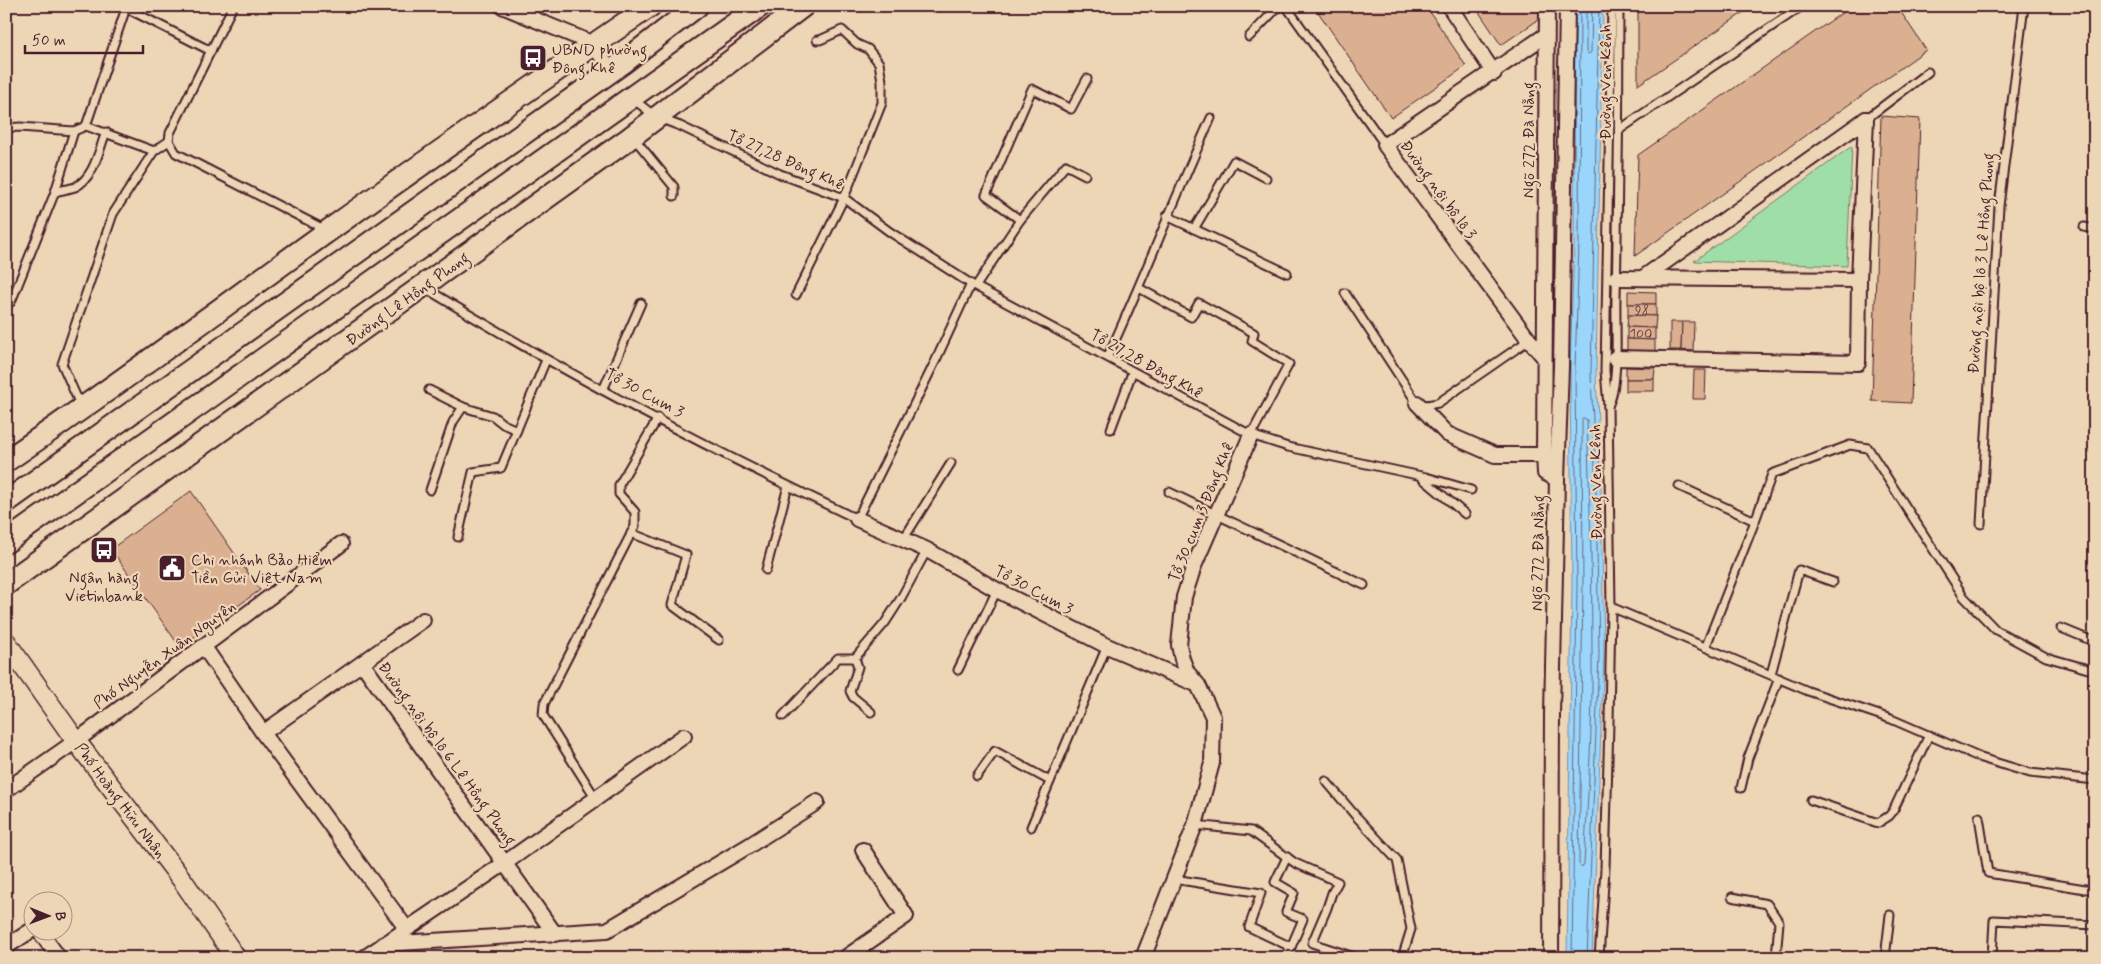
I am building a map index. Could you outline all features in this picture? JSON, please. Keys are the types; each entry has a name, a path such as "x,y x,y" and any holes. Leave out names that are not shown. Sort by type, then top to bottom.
{"main road":[{"path":"6,461 82,410 328,230 528,89 572,62 594,44 650,6"},
{"path":"6,502 610,71 697,6"},
{"name":"Đường Lê Hồng Phong","path":"6,542 760,6"},
{"name":"Đường Lê Hồng Phong","path":"6,584 632,136 803,6"}],"street":[{"path":"502,6 594,44 610,71"},
{"path":"1449,6 1494,73"},
{"name":"Ngõ 272 Đà Nẵng","path":"1547,6 1544,455 1545,473 1557,479 1552,714 1551,958"},
{"path":"1557,479 1567,6"},
{"name":"Đường nội bộ lô 3","path":"1544,357 1529,340 1385,145 1494,73 1546,35"},
{"path":"1644,277 1866,119"},
{"path":"1615,358 1858,363 1859,280 1866,119"},
{"path":"1616,278 1859,280"},
{"path":"1417,403 1447,434 1495,454 1544,455"},
{"name":"Tổ 30 cụm 3 Đông Khê","path":"1143,958 1195,825 1212,763 1213,717 1198,684 1187,672 1179,645 1184,597 1194,566 1251,435"},
{"name":"Tổ 30 Cụm 3","path":"857,519 927,550 997,590 1107,646 1198,684"},
{"name":"Phố Nguyễn Xuân Nguyên","path":"6,790 76,741 341,544"},
{"name":"Đường nội bộ lô 6 Lê Hồng Phong","path":"263,733 423,620"},
{"name":"Phố Hoàng Hữu Nhân","path":"6,642 76,741 183,881 236,958"},
{"path":"204,647 263,733 406,928"},
{"name":"Đường nội bộ lô 6 Lê Hồng Phong","path":"362,663 555,934"},
{"name":"Đường nội bộ lô 6 Lê Hồng Phong","path":"364,958 505,863 595,797 684,736"},
{"path":"384,944 608,930 750,845 817,802"},
{"path":"845,958 906,916 863,850"},
{"path":"6,947 22,937"},
{"path":"47,942 59,958"}],"lane":[{"path":"233,6 170,133 169,141 176,153 328,230"},
{"path":"1249,37 1279,6"},
{"path":"1286,6 1385,145"},
{"name":"Đường Ven Kênh","path":"1599,958 1605,869 1611,607 1608,406 1605,371 1612,6"},
{"name":"Đường Ven Kênh","path":"1608,406 1613,397 1615,358 1619,6"},
{"path":"1619,130 1802,6"},
{"name":"Đường nội bộ lô 3 Lê Hồng Phong","path":"1981,524 1999,206 2024,6"},
{"path":"86,126 126,8 211,51"},
{"path":"796,295 844,198 882,103 880,68 868,49 857,44 842,30 817,40"},
{"path":"1866,119 1928,72"},
{"path":"1020,220 986,195 1032,89 1071,109 1087,79"},
{"name":"Tổ 27,28 Đông Khê","path":"631,98 656,118 680,126 780,174 844,198 890,232 973,285 1108,356 1132,372 1251,435"},
{"path":"1108,356 1211,118"},
{"path":"6,128 20,127 74,131 86,126 154,151"},
{"path":"6,300 11,302 55,192 74,131"},
{"path":"55,192 84,181 91,171 106,132"},
{"path":"632,136 674,187 674,196"},
{"path":"82,410 62,364 113,214 154,151 169,141"},
{"path":"1194,229 1234,162 1266,178"},
{"path":"857,519 973,285 1020,220 1066,165 1085,175"},
{"path":"1167,216 1287,272"},
{"path":"2084,227 2095,229"},
{"name":"Tổ 30 Cụm 3","path":"423,287 546,360 788,486 857,519"},
{"path":"1139,288 1191,317 1199,303 1254,333 1252,341 1290,364 1251,435"},
{"path":"1345,293 1417,403 1427,405 1438,403 1529,340"},
{"path":"603,390 641,304"},
{"path":"458,537 473,472 500,468 546,360"},
{"path":"1111,429 1132,372"},
{"path":"429,390 463,406 492,416 503,424 517,430"},
{"path":"430,490 453,422 463,406"},
{"path":"595,797 543,715 544,704 635,526 635,512 619,494 619,485 658,418"},
{"name":"Tổ 30 cụm 3 Đông Khê","path":"1251,435 1288,448 1420,476 1470,490"},
{"path":"1706,646 1772,474 1850,445 1868,448 1964,597 1996,630 2046,657 2095,672"},
{"path":"903,540 951,463"},
{"path":"1420,476 1465,514"},
{"path":"766,570 788,486"},
{"path":"1679,486 1755,521"},
{"path":"1169,492 1364,585"},
{"path":"631,533 686,555 672,605 720,640"},
{"path":"783,716 838,658 855,658 885,623 927,550"},
{"path":"1771,674 1799,570 1833,582"},
{"path":"958,670 997,590"},
{"path":"1611,607 1808,691 1891,719 1981,758 2030,773 2095,780"},
{"path":"2061,628 2095,642"},
{"path":"1031,827 1107,646"},
{"path":"855,658 858,666 850,691 853,697 871,712"},
{"path":"1741,788 1748,758 1779,678"},
{"path":"1811,800 1878,823 1885,820 1893,811 1929,735"},
{"path":"977,776 995,751 1050,781"},
{"path":"1326,781 1397,860 1411,929 1402,958"},
{"path":"1978,817 1988,873 2095,889"},
{"path":"1195,825 1251,831 1295,863 1338,882 1332,892 1312,943 1356,958"},
{"path":"1285,958 1303,919 1286,912 1294,893 1276,882 1287,857"},
{"path":"1174,880 1261,893 1249,927 1291,947"},
{"path":"1732,897 1767,904 1779,922 1776,958"},
{"path":"1885,958 1890,915"},
{"path":"1992,958 1994,920 2095,925"}],"green space":[{"path":"1852,146 1847,266 1694,261"}],"water":[{"path":"1575,6 1603,6 1596,373 1601,492 1604,654 1592,958 1567,958 1572,585 1570,369 1574,243"}],"building":[{"path":"1314,6 1426,6 1466,66 1391,118"},
{"path":"1475,6 1538,6 1544,16 1501,45"},
{"path":"1638,6 1753,6 1638,85"},
{"path":"1852,6 1897,6 1926,50 1635,256 1638,155"},
{"path":"1881,116 1920,119 1911,403 1872,401"},
{"path":"1628,291 1656,292 1656,304 1628,304"},
{"path":"1628,304 1656,304 1656,316 1628,315"},
{"path":"1628,315 1656,316 1655,328 1627,327"},
{"path":"1670,322 1682,322 1681,350 1670,350"},
{"path":"1682,322 1694,322 1693,351 1681,350"},
{"path":"1627,327 1655,328 1655,340 1627,339"},
{"path":"1627,339 1655,340 1655,351 1627,351"},
{"path":"1626,367 1655,368 1654,379 1626,379"},
{"path":"1694,370 1706,370 1705,399 1693,399"},
{"path":"1626,379 1654,379 1654,391 1626,391"},
{"path":"191,491 260,590 180,647 111,549"}],"place":[{"name":"UBND phường Đông Khê","path":"533,58"},
{"name":"Ngân hàng Vietinbank","path":"104,550"},
{"name":"Chi nhánh Bảo Hiểm Tiền Gửi Việt Nam","path":"172,568"}]}
